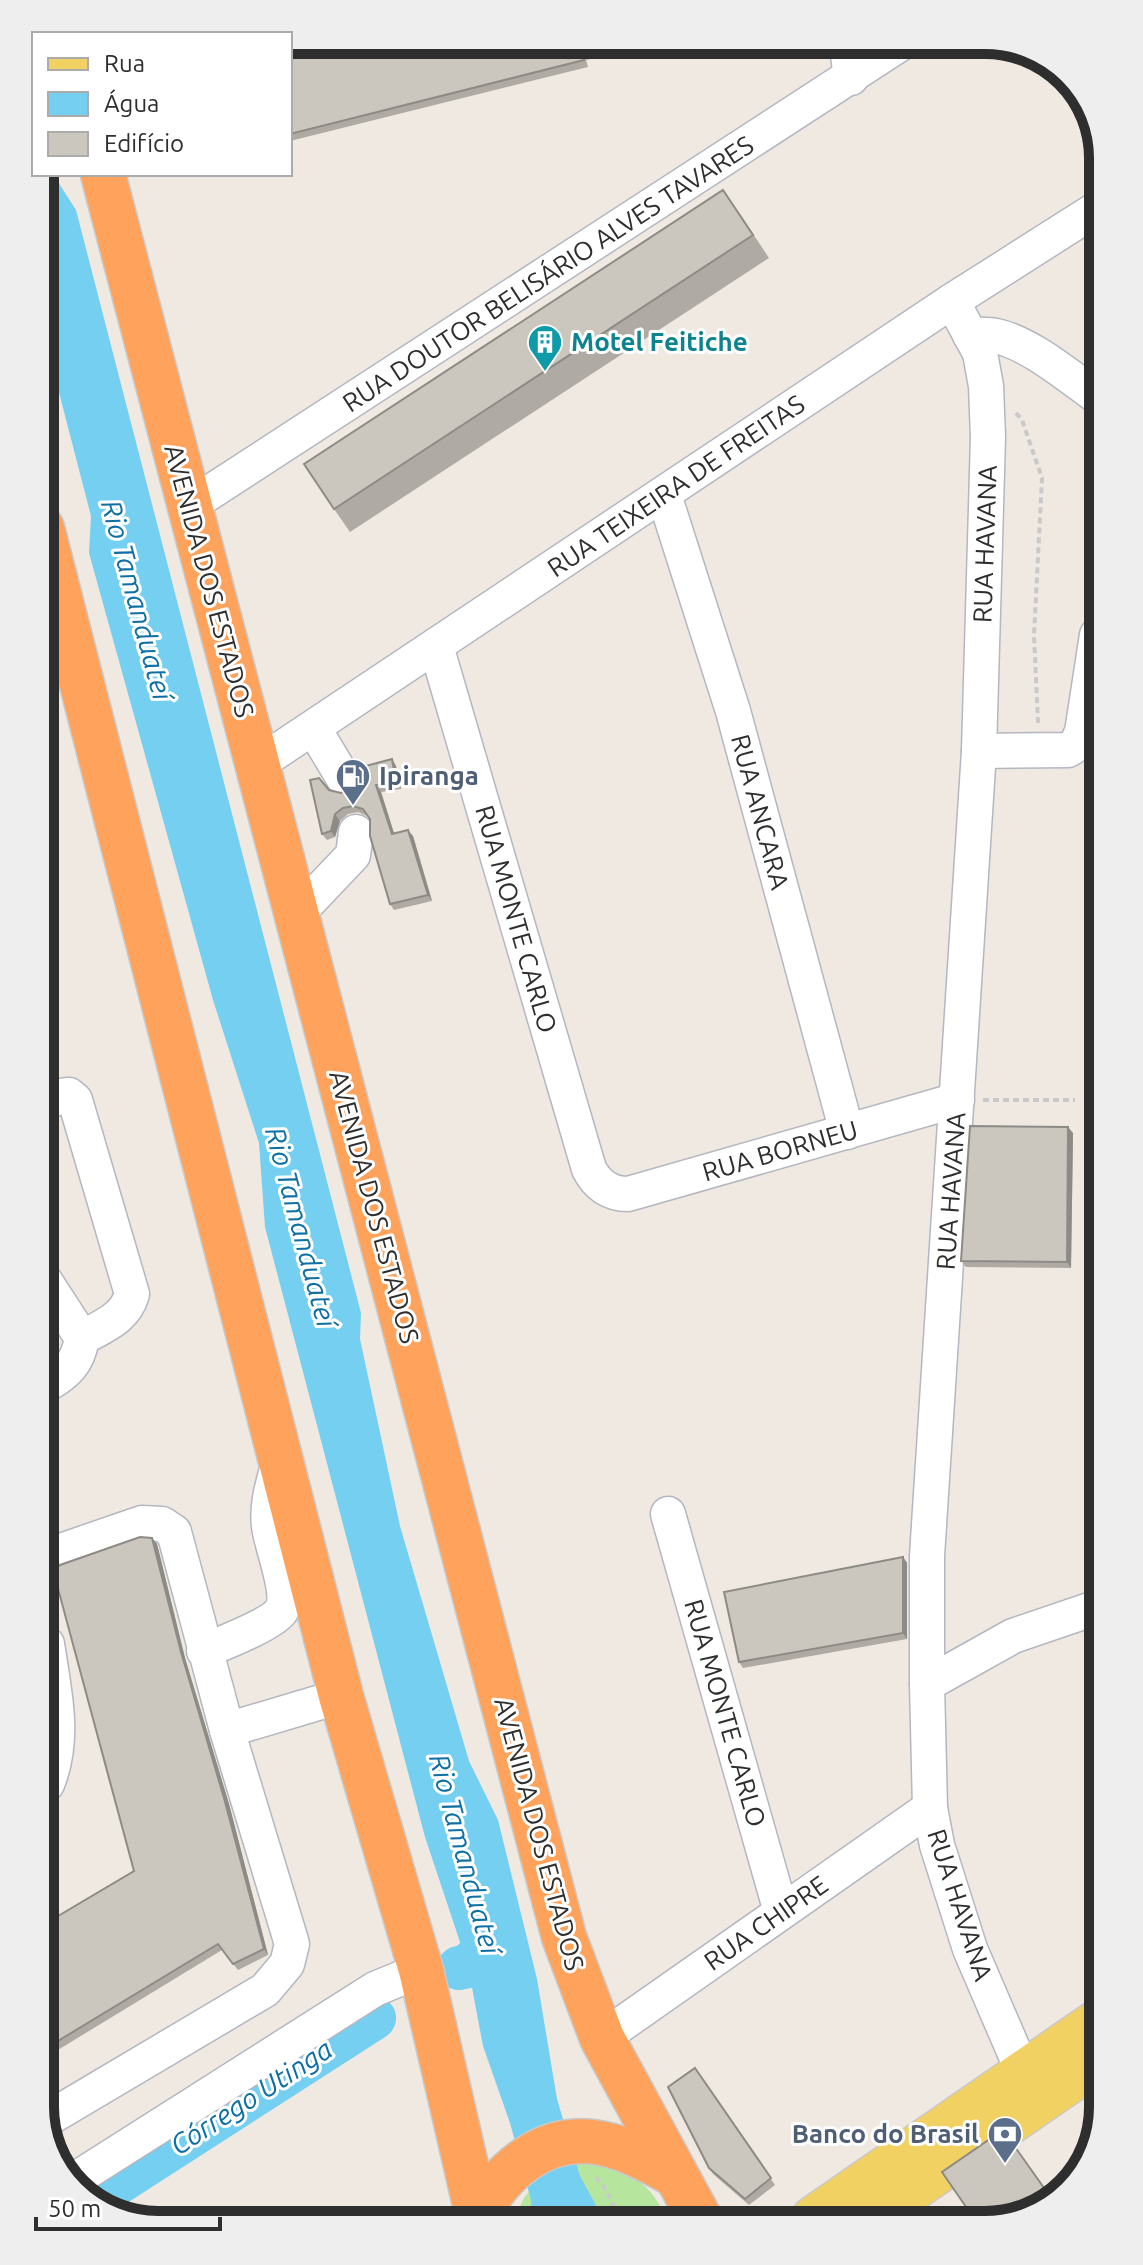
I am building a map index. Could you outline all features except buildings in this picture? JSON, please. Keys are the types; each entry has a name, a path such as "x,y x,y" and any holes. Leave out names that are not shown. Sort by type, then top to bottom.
{"highway":[{"name":"AVENIDA DOS ESTADOS","path":"104,176 564,1937 602,2038 695,2211"},
{"path":"54,575 341,1696 405,1976 476,2211"},
{"path":"482,2211 519,2164 535,2153 556,2145 610,2143 637,2153 675,2175"}],"main road":[{"path":"824,2211 1089,2027"},
{"path":"880,2211 1089,2068"}],"street":[{"path":"848,54 851,78"},
{"name":"RUA DOUTOR BELISÁRIO ALVES TAVARES","path":"189,506 886,54"},
{"name":"RUA TEIXEIRA DE FREITAS","path":"258,764 952,301 1089,214"},
{"name":"RUA HAVANA","path":"952,301 980,353 986,386 988,437 979,751 927,1556 930,1808 948,1884 961,1923 1023,2072"},
{"path":"970,335 995,335 1012,342 1089,391"},
{"name":"RUA ANCARA","path":"664,495 733,711 847,1132"},
{"name":"RUA MONTE CARLO","path":"436,646 589,1169 595,1180 605,1187"},
{"path":"979,751 1068,750 1076,745 1082,732 1089,687"},
{"path":"314,729 344,779"},
{"path":"297,914 353,855 356,832"},
{"path":"54,1099 69,1095 75,1100 132,1294 129,1306 121,1317 82,1338"},
{"name":"RUA BORNEU","path":"605,1187 615,1194 628,1194 957,1100"},
{"path":"54,1295 82,1338 79,1356 54,1380"},
{"path":"204,1651 281,1612 286,1599 269,1526 269,1503 280,1458"},
{"name":"RUA MONTE CARLO","path":"668,1514 781,1912"},
{"path":"54,1554 142,1523 162,1524 174,1532 204,1651 292,1944 287,1964 265,1990 55,2115"},
{"path":"927,1684 1013,1636 1089,1610"},
{"path":"54,1690 58,1717 54,1759"},
{"path":"227,1730 341,1696"},
{"name":"RUA CHIPRE","path":"602,2038 930,1808"},
{"path":"80,2176 405,1976"}],"path":[{"path":"986,386 999,393 1022,420 1042,478 1034,635 1039,749"},
{"path":"957,1100 1075,1100"}],"green space":[{"path":"588,2161 615,2168 645,2186 664,2211 519,2211 532,2189 552,2175"}],"water":[{"name":"Rio Tamanduateí","path":"54,176 76,210 361,1313 360,1339 400,1526 469,1761 498,1820 537,1979 557,2099 580,2176 599,2211 532,2211 510,2123 483,2046 468,1966 425,1837 265,1227 259,1143 213,1000 89,553 91,516 54,373"}],"waterway":[{"name":"Córrego Utinga","path":"459,1968 468,1966 490,1944"},
{"name":"Córrego Utinga","path":"101,2194 374,2018"}],"place":[{"name":"Motel Feitiche","path":"545,373"},
{"name":"Ipiranga","path":"353,807"},
{"name":"Banco do Brasil","path":"1005,2165"}]}
